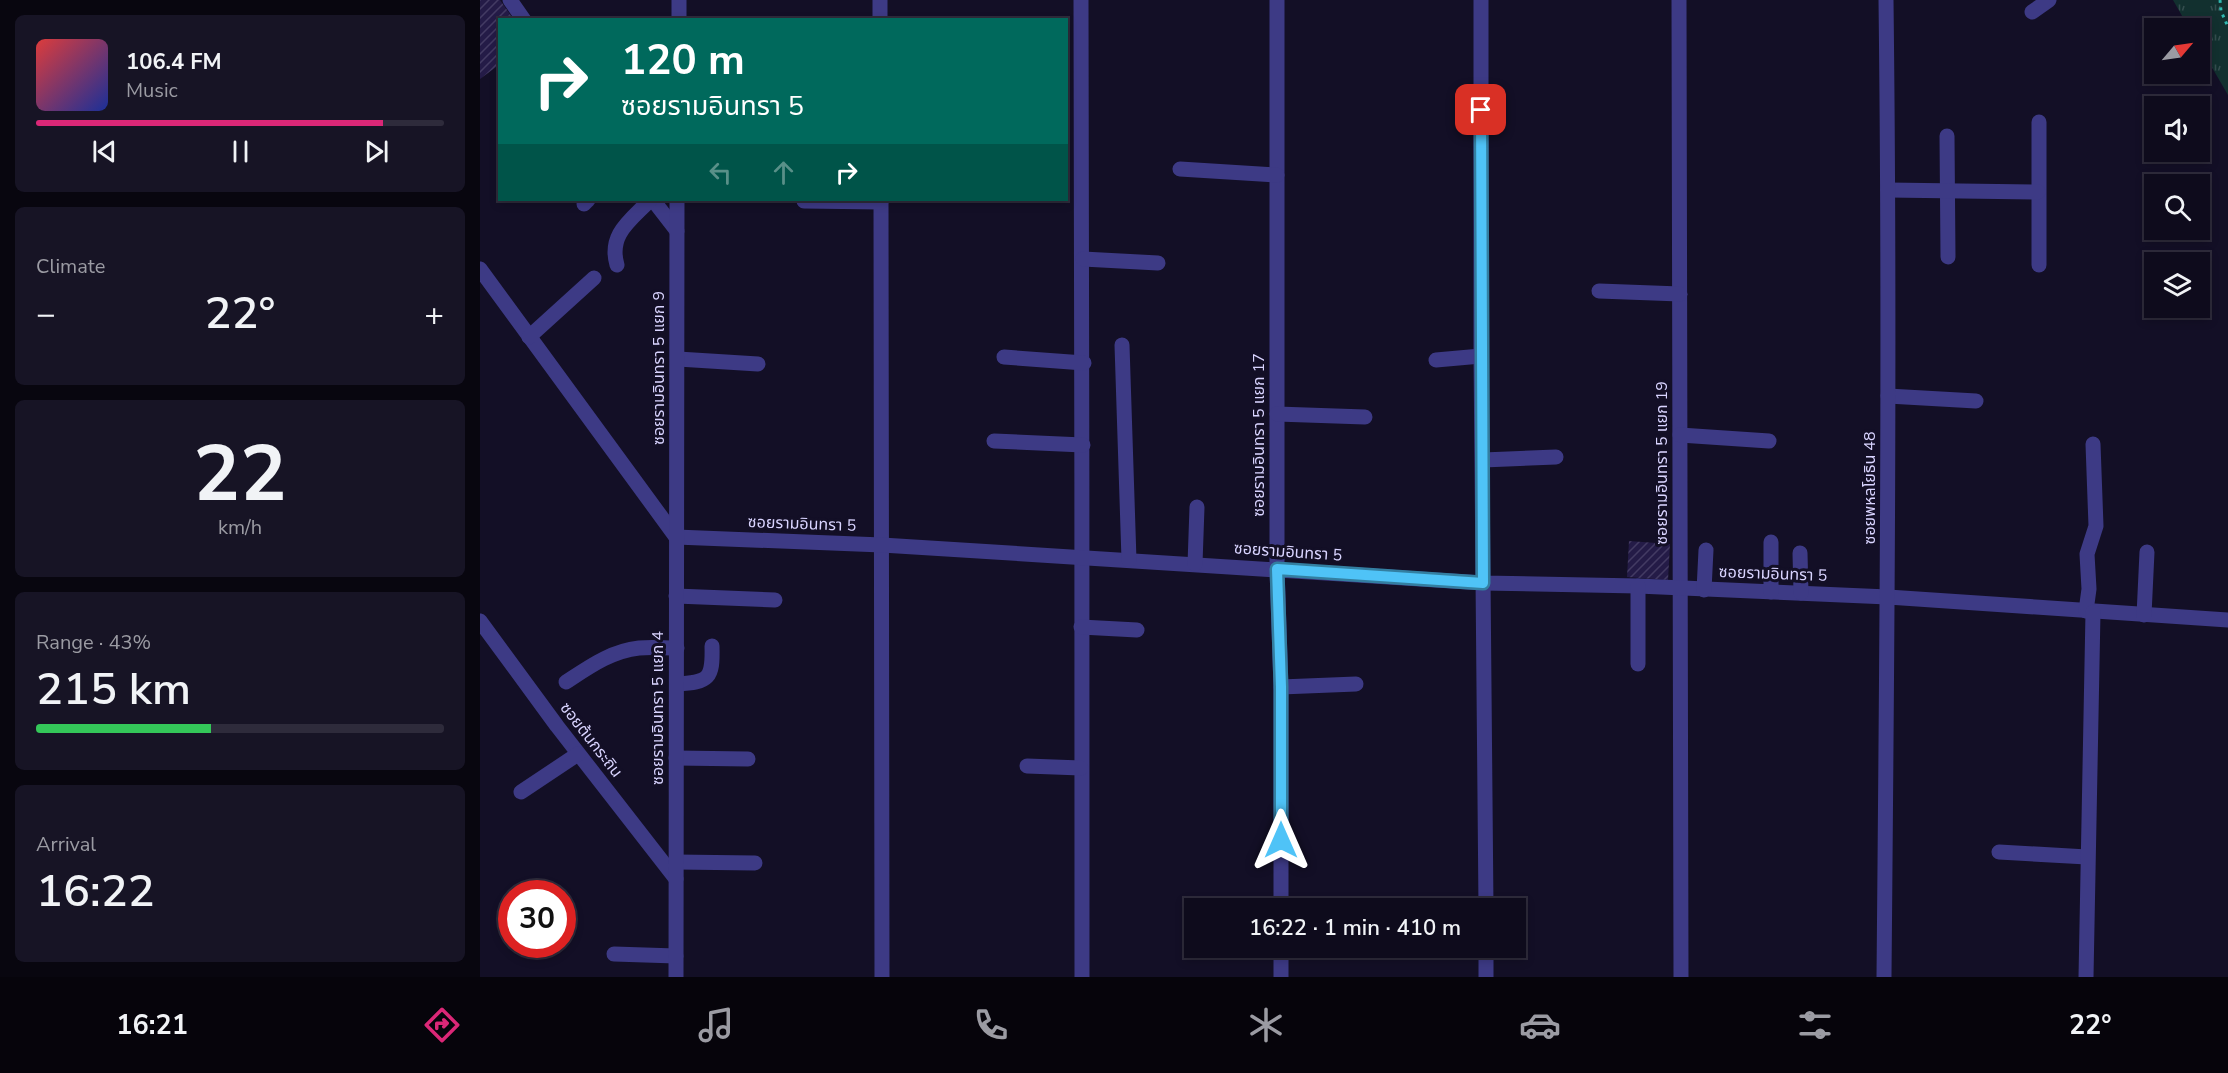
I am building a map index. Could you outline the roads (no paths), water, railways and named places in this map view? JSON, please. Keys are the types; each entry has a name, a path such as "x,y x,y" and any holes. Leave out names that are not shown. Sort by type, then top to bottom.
{"street":[{"path":"510,0 523,18"},
{"path":"679,0 679,18"},
{"path":"880,0 880,18"},
{"path":"1082,0 1082,977"},
{"name":"ซอยรามอินทรา 5 แยก 17","path":"1277,0 1277,569 1281,687 1281,898"},
{"path":"1481,0 1481,356 1486,898"},
{"name":"ซอยรามอินทรา 5 แยก 19","path":"1679,0 1681,977"},
{"name":"ซอยพหลโยธิน 48","path":"1884,977 1888,597 1886,0"},
{"path":"2032,12 2049,0"},
{"path":"2039,122 2039,264"},
{"path":"1947,136 1948,257"},
{"path":"1180,169 1277,175"},
{"path":"1888,190 2038,192"},
{"path":"617,265 614,253 618,234 650,201"},
{"path":"652,201 677,231"},
{"name":"ซอยรามอินทรา 5 แยก 9","path":"676,537 677,201"},
{"path":"804,201 881,201 882,977"},
{"path":"1083,259 1158,263"},
{"path":"480,269 676,537"},
{"path":"529,337 594,278"},
{"path":"1599,291 1680,294"},
{"path":"1122,345 1129,560"},
{"path":"1436,360 1481,356"},
{"path":"1004,357 1083,363"},
{"path":"678,359 758,364"},
{"path":"1888,396 1976,401"},
{"path":"1277,414 1365,417"},
{"path":"1680,435 1769,441"},
{"path":"993,441 1083,445"},
{"path":"2086,977 2089,611 2087,554 2096,526 2093,444"},
{"path":"1483,460 1556,458"},
{"path":"1195,564 1197,507"},
{"name":"ซอยรามอินทรา 5","path":"676,537 882,545 1483,583 1638,586 1888,597 2228,620"},
{"name":"ซอยรามอินทรา 5 แยก 4","path":"676,537 676,977"},
{"path":"1771,542 1771,592"},
{"path":"1704,590 1706,550"},
{"path":"2144,615 2147,552"},
{"path":"1800,554 1801,593"},
{"path":"1638,586 1638,664"},
{"path":"676,596 775,600"},
{"name":"ซอยต้นกระถิน","path":"480,621 578,754 676,879"},
{"path":"1081,627 1137,630"},
{"path":"676,684 698,683 706,679 713,668 712,646"},
{"path":"566,682 598,661 617,653 638,648 677,648"},
{"path":"1281,687 1356,684"},
{"path":"520,792 578,754"},
{"path":"676,758 748,759"},
{"path":"1027,766 1081,768"},
{"path":"1999,852 2087,857"},
{"path":"676,862 755,863"},
{"path":"614,954 676,956"},
{"path":"1281,958 1281,977"},
{"path":"1486,958 1486,977"}]}
